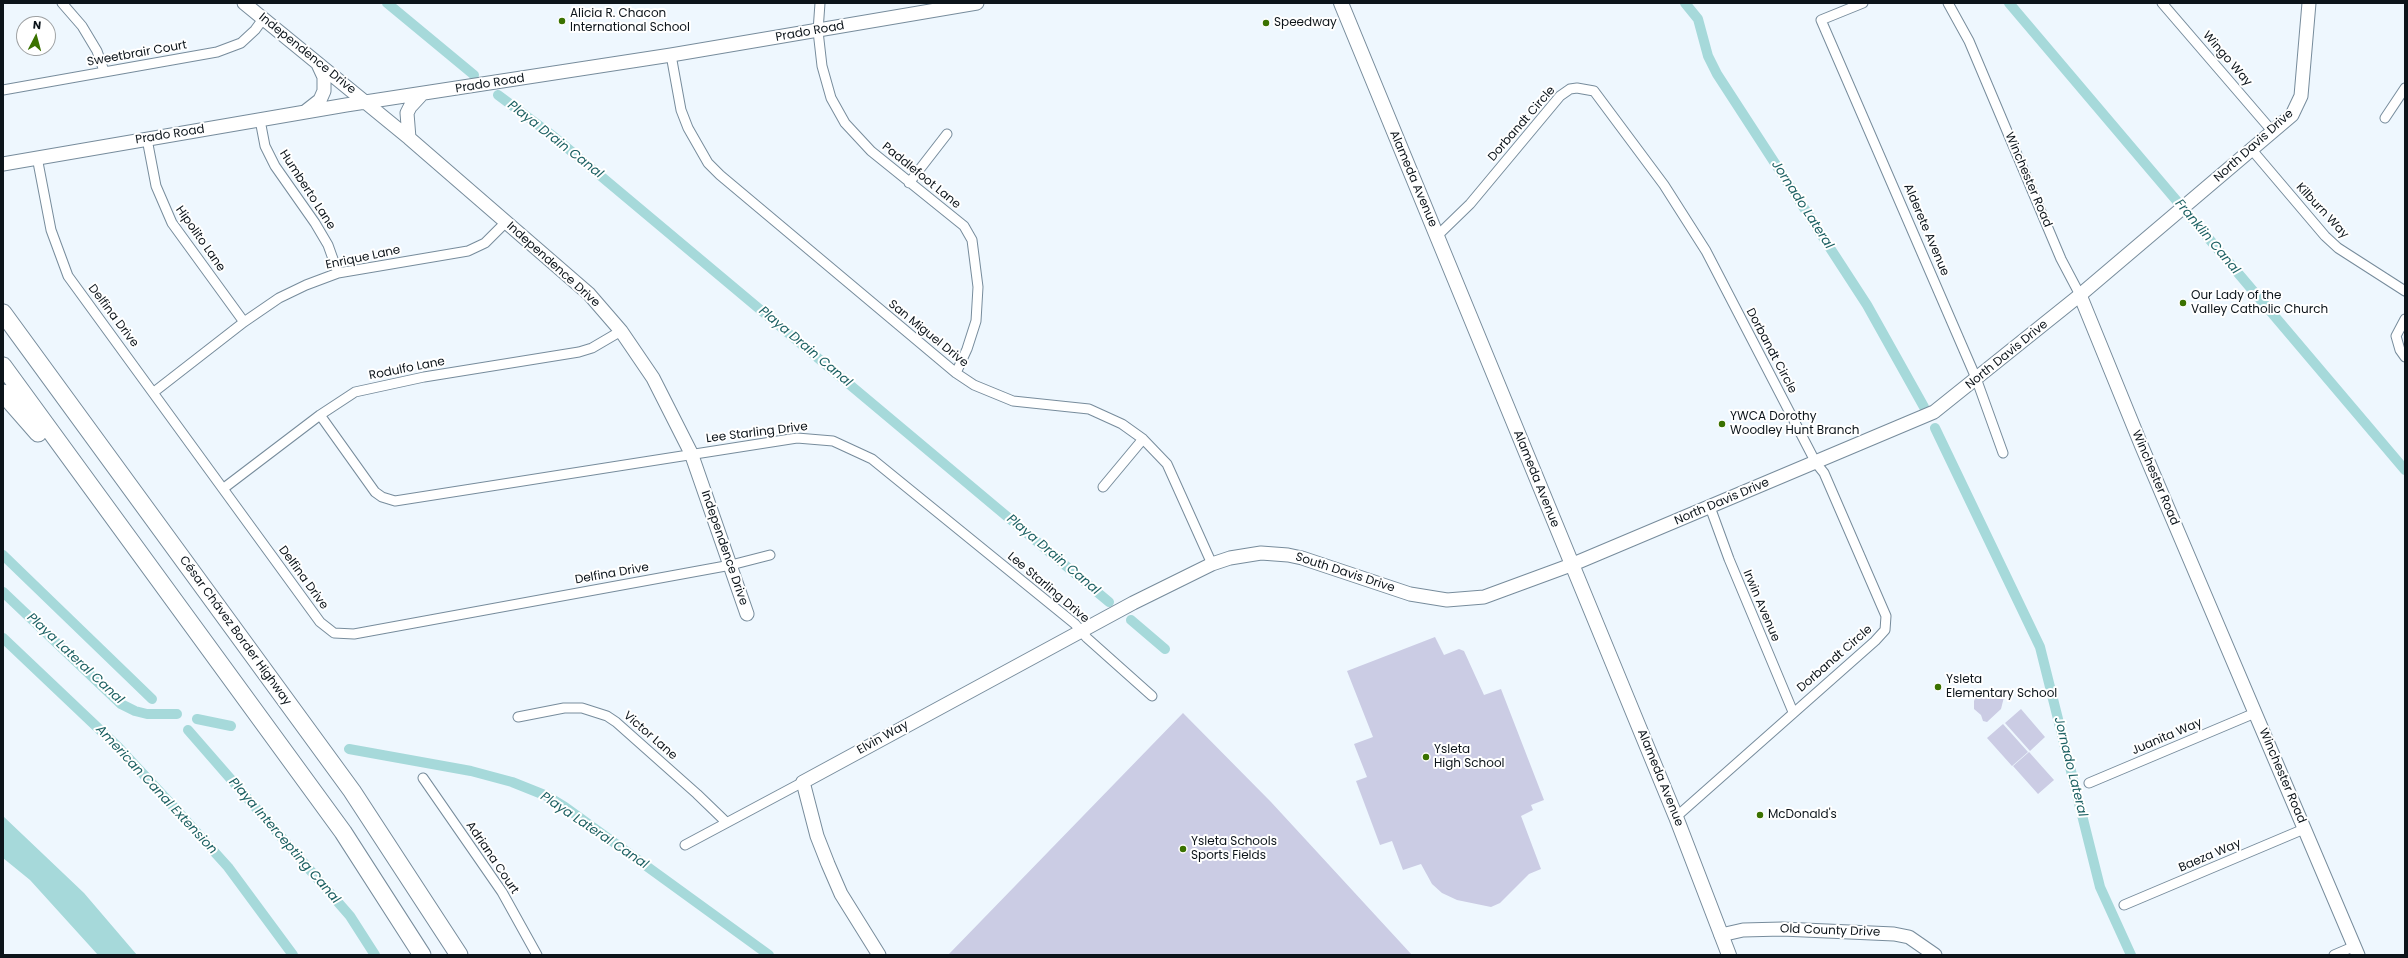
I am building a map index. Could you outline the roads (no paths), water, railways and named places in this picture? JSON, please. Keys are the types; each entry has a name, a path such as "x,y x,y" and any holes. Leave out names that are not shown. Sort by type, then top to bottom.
{"highway":[{"name":"César Chávez Border Highway","path":"3,313 312,736 399,861 459,955"},
{"path":"3,366 343,832 422,955"},
{"path":"3,393 27,419 66,469 131,541"}],"main road":[{"name":"Alameda Avenue","path":"1341,3 1676,817 1729,955"}],"street":[{"path":"62,3 82,26 98,51 104,71"},
{"name":"Independence Drive","path":"244,3 367,102 589,294 621,331 653,378 691,453 747,614"},
{"name":"Paddlefoot Lane","path":"820,3 818,31 825,80 831,98 845,123 871,151 964,226 972,240 978,287 976,321 968,349 956,373"},
{"name":"Prado Road","path":"3,164 303,112 500,83 818,31 932,7 977,3"},
{"name":"Alderete Avenue","path":"1863,3 1821,20 1976,378 2003,453"},
{"name":"Winchester Road","path":"1948,3 1969,41 2061,259 2080,295 2142,447 2357,951"},
{"name":"Wingo Way","path":"2162,3 2273,132"},
{"name":"North Davis Drive","path":"1571,565 1934,412 1965,390 1976,378 2080,295 2292,115 2301,96 2309,3"},
{"name":"Sweetbrair Court","path":"3,90 217,52 241,43 255,30 263,19"},
{"name":"San Miguel Drive","path":"671,55 681,110 696,144 708,163 956,373 974,385 1000,397 1027,403 1073,406 1089,409 1122,424 1143,440 1168,464 1212,564"},
{"path":"303,112 315,105 324,91 324,77 317,63"},
{"name":"Dorbandt Circle","path":"1437,236 1470,204 1560,96 1570,89 1577,88 1594,91 1646,160 1696,233 1816,463 1824,473 1886,616 1886,626 1882,635 1676,817"},
{"path":"2385,118 2405,88"},
{"path":"409,138 407,113 410,107 422,94"},
{"name":"Humberto Lane","path":"260,120 265,146 275,166 322,234 338,272"},
{"path":"909,183 947,134"},
{"name":"Hipolito Lane","path":"147,139 156,186 169,217 244,322"},
{"name":"Kilburn Way","path":"2252,150 2325,236 2338,248 2405,291"},
{"name":"Delfina Drive","path":"37,157 51,230 68,276 224,488 320,622 334,633 354,634 731,565 770,556"},
{"name":"Enrique Lane","path":"154,392 244,322 279,298 306,284 338,272 468,251 485,243 506,222"},
{"path":"2405,318 2396,336 2400,350 2405,357"},
{"name":"Rodulfo Lane","path":"224,488 339,401 372,387 579,352 592,348 621,331"},
{"name":"Lee Starling Drive","path":"320,415 375,492 382,497 395,501 404,501 691,453 797,438 833,441 852,448 872,459 1075,624 1152,696"},
{"path":"1103,487 1143,440"},
{"name":"Irwin Avenue","path":"1710,507 1729,559 1794,712"},
{"name":"South Davis Drive","path":"1081,631 1133,603 1212,564 1246,554 1288,555 1302,558 1410,594 1447,600 1464,600 1495,594 1571,565"},
{"name":"Elvin Way","path":"685,845 1081,631"},
{"name":"Victor Lane","path":"518,717 564,708 582,708 607,716 616,722 686,783 726,822"},
{"name":"Juanita Way","path":"2088,783 2255,713"},
{"name":"Adriana Court","path":"423,778 502,892 537,955"},
{"path":"803,782 817,836 841,894 879,955"},
{"name":"Baeza Way","path":"2124,905 2304,829"},
{"name":"Old County Drive","path":"1720,934 1743,930 1782,929 1896,934 1909,937 1935,955"},
{"path":"2334,955 2357,951"}],"waterway":[{"name":"Playa Drain Canal","path":"387,3 474,75"},
{"name":"Jornado Lateral","path":"1685,3 1698,19 1708,56 1717,74 1867,305 1924,407"},
{"name":"Franklin Canal","path":"2009,3 2405,470"},
{"name":"Playa Drain Canal","path":"498,95 553,136 1109,602"},
{"name":"Jornado Lateral","path":"1935,428 2040,647 2100,887 2131,955"},
{"name":"Playa Intercepting Canal","path":"3,555 152,699"},
{"name":"Playa Lateral Canal","path":"3,592 121,704 135,711 147,714 177,714"},
{"name":"Playa Drain Canal","path":"1131,620 1165,649"},
{"name":"American Canal Extension","path":"3,638 118,747 171,804 228,867 293,955"},
{"name":"Playa Lateral Canal","path":"197,719 231,726"},
{"name":"Playa Intercepting Canal","path":"188,730 350,916 375,955"},
{"name":"Playa Lateral Canal","path":"349,749 471,771 512,782 547,796 565,807 769,955"}],"place":[{"name":"Alicia R. Chacon International School","path":"562,21"},
{"name":"Speedway","path":"1266,23"},
{"name":"Our Lady of the Valley Catholic Church","path":"2183,303"},
{"name":"YWCA Dorothy Woodley Hunt Branch","path":"1722,424"},
{"name":"Ysleta Elementary School","path":"1938,687"},
{"name":"Ysleta High School","path":"1426,757"},
{"name":"McDonald's","path":"1760,815"},
{"name":"Ysleta Schools Sports Fields","path":"1183,849"}]}
